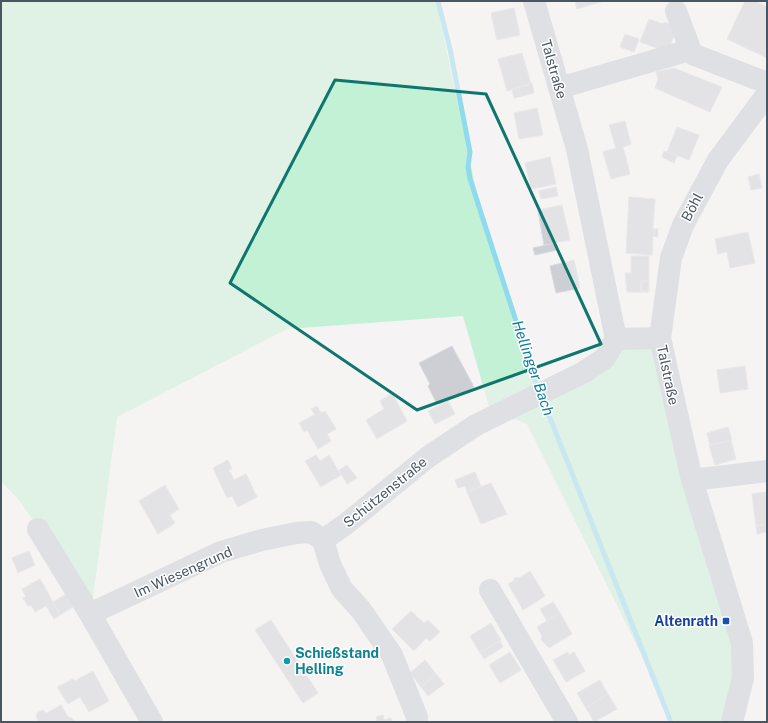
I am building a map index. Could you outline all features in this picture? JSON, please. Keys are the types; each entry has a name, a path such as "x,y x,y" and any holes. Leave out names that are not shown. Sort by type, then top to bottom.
{"street":[{"name":"Talstraße","path":"534,1 577,149 616,339 660,338 692,480 742,643 743,678 733,722"},
{"path":"676,11 692,54 767,83"},
{"path":"559,88 690,50"},
{"name":"Böhl","path":"660,338 671,258 683,225 718,160 767,94"},
{"name":"Schützenstraße","path":"323,540 346,524 438,449 476,425 584,372 605,358 616,339"},
{"path":"692,480 767,471"},
{"path":"38,529 90,614 152,722"},
{"name":"Im Wiesengrund","path":"90,614 221,552 262,540 296,533 311,532 323,540"},
{"path":"323,540 330,564 342,589 361,610 392,655 418,720"},
{"path":"490,590 567,722"}],"highlighted area":[{"path":"335,80 486,94 601,344 417,410 230,283"}],"green space":[{"path":"1,1 436,1 475,185 537,388 490,410 463,316 287,329 117,417 92,605 19,500 1,481"},
{"path":"655,345 732,630 739,679 726,722 675,722 527,424 510,417 622,348"}],"building":[{"path":"575,1 604,1 577,9"},
{"path":"745,1 755,1 767,7 767,58 727,39"},
{"path":"514,8 520,35 497,40 491,13"},
{"path":"649,19 663,24 664,22 677,27 668,52 640,42"},
{"path":"625,34 639,39 634,52 620,47"},
{"path":"522,53 531,84 507,91 498,59"},
{"path":"674,68 722,87 710,112 655,88 658,79 656,72"},
{"path":"532,83 534,93 514,98 512,89"},
{"path":"537,108 543,135 519,139 514,113"},
{"path":"625,121 631,144 623,147 630,174 611,179 603,152 616,148 609,125"},
{"path":"677,127 699,135 689,160 667,152"},
{"path":"664,151 677,156 674,163 662,157"},
{"path":"550,157 556,184 531,189 525,163"},
{"path":"759,174 762,188 751,190 748,177"},
{"path":"556,187 558,196 541,199 539,191"},
{"path":"629,197 655,199 653,229 658,229 658,237 653,236 652,255 626,253"},
{"path":"562,205 570,240 544,245 538,210"},
{"path":"748,232 755,263 730,268 727,252 718,254 715,239"},
{"path":"555,243 557,250 535,255 533,248"},
{"path":"631,256 649,256 649,281 641,281 641,291 649,292 627,292 625,273 631,273"},
{"path":"574,260 580,288 556,293 550,266"},
{"path":"641,281 649,281 649,291 641,291"},
{"path":"452,346 474,387 440,405 438,401 436,402 428,386 430,384 419,363"},
{"path":"745,366 748,389 720,393 717,370"},
{"path":"392,393 407,421 377,439 366,420 384,409 380,401"},
{"path":"448,401 455,414 435,424 428,411"},
{"path":"317,406 321,413 316,416 311,409"},
{"path":"325,411 336,429 327,434 331,441 318,449 307,430 304,432 299,423"},
{"path":"728,427 732,440 710,445 707,433"},
{"path":"731,440 736,459 715,465 709,445"},
{"path":"316,455 320,461 329,455 341,475 321,487 305,461"},
{"path":"228,460 232,469 229,470 234,480 246,474 257,497 238,507 232,496 227,498 213,468"},
{"path":"347,465 357,478 347,484 339,470"},
{"path":"475,472 481,486 467,492 465,486 458,488 455,480"},
{"path":"491,483 507,514 481,524 467,492"},
{"path":"165,485 179,509 170,515 175,523 158,534 139,501"},
{"path":"767,492 767,524 756,526 752,494"},
{"path":"767,524 767,532 757,534 756,526"},
{"path":"29,551 35,565 18,573 12,558"},
{"path":"530,571 545,596 523,610 508,584 514,581 514,578 521,577"},
{"path":"40,579 53,602 35,612 31,605 28,606 23,598 26,597 22,589"},
{"path":"66,594 73,607 60,615 53,602"},
{"path":"53,602 60,615 54,619 46,606"},
{"path":"553,602 560,613 547,621 540,609"},
{"path":"411,611 424,623 428,620 440,632 430,641 426,638 414,651 392,629"},
{"path":"560,613 572,634 549,648 541,640 542,636 537,627"},
{"name":"Schießstand Helling","path":"271,620 318,693 303,703 255,630"},
{"path":"491,623 501,640 480,653 470,636"},
{"path":"500,641 503,647 484,659 480,653"},
{"path":"510,652 521,670 500,683 489,665"},
{"path":"568,652 569,655 574,652 585,671 566,682 553,660"},
{"path":"425,660 436,674 421,687 410,673"},
{"path":"93,671 109,701 89,712 80,697 68,704 57,687 73,679 75,681"},
{"path":"436,674 444,684 428,696 421,687"},
{"path":"600,680 608,694 586,708 577,693"},
{"path":"608,694 617,709 594,722 586,708"},
{"path":"61,705 68,717 72,718 74,722 39,722 36,717 37,713 42,710 47,713"},
{"path":"383,715 384,720 391,718 392,722 373,722 377,721 376,717"}],"waterway":[{"name":"Hellinger Bach","path":"438,1 450,49 470,152 468,167 470,179 538,389"},
{"name":"Hellinger Bach","path":"542,398 671,722"}],"place":[{"name":"Altenrath","path":"726,621"},
{"name":"Schießstand Helling","path":"287,661"}]}
